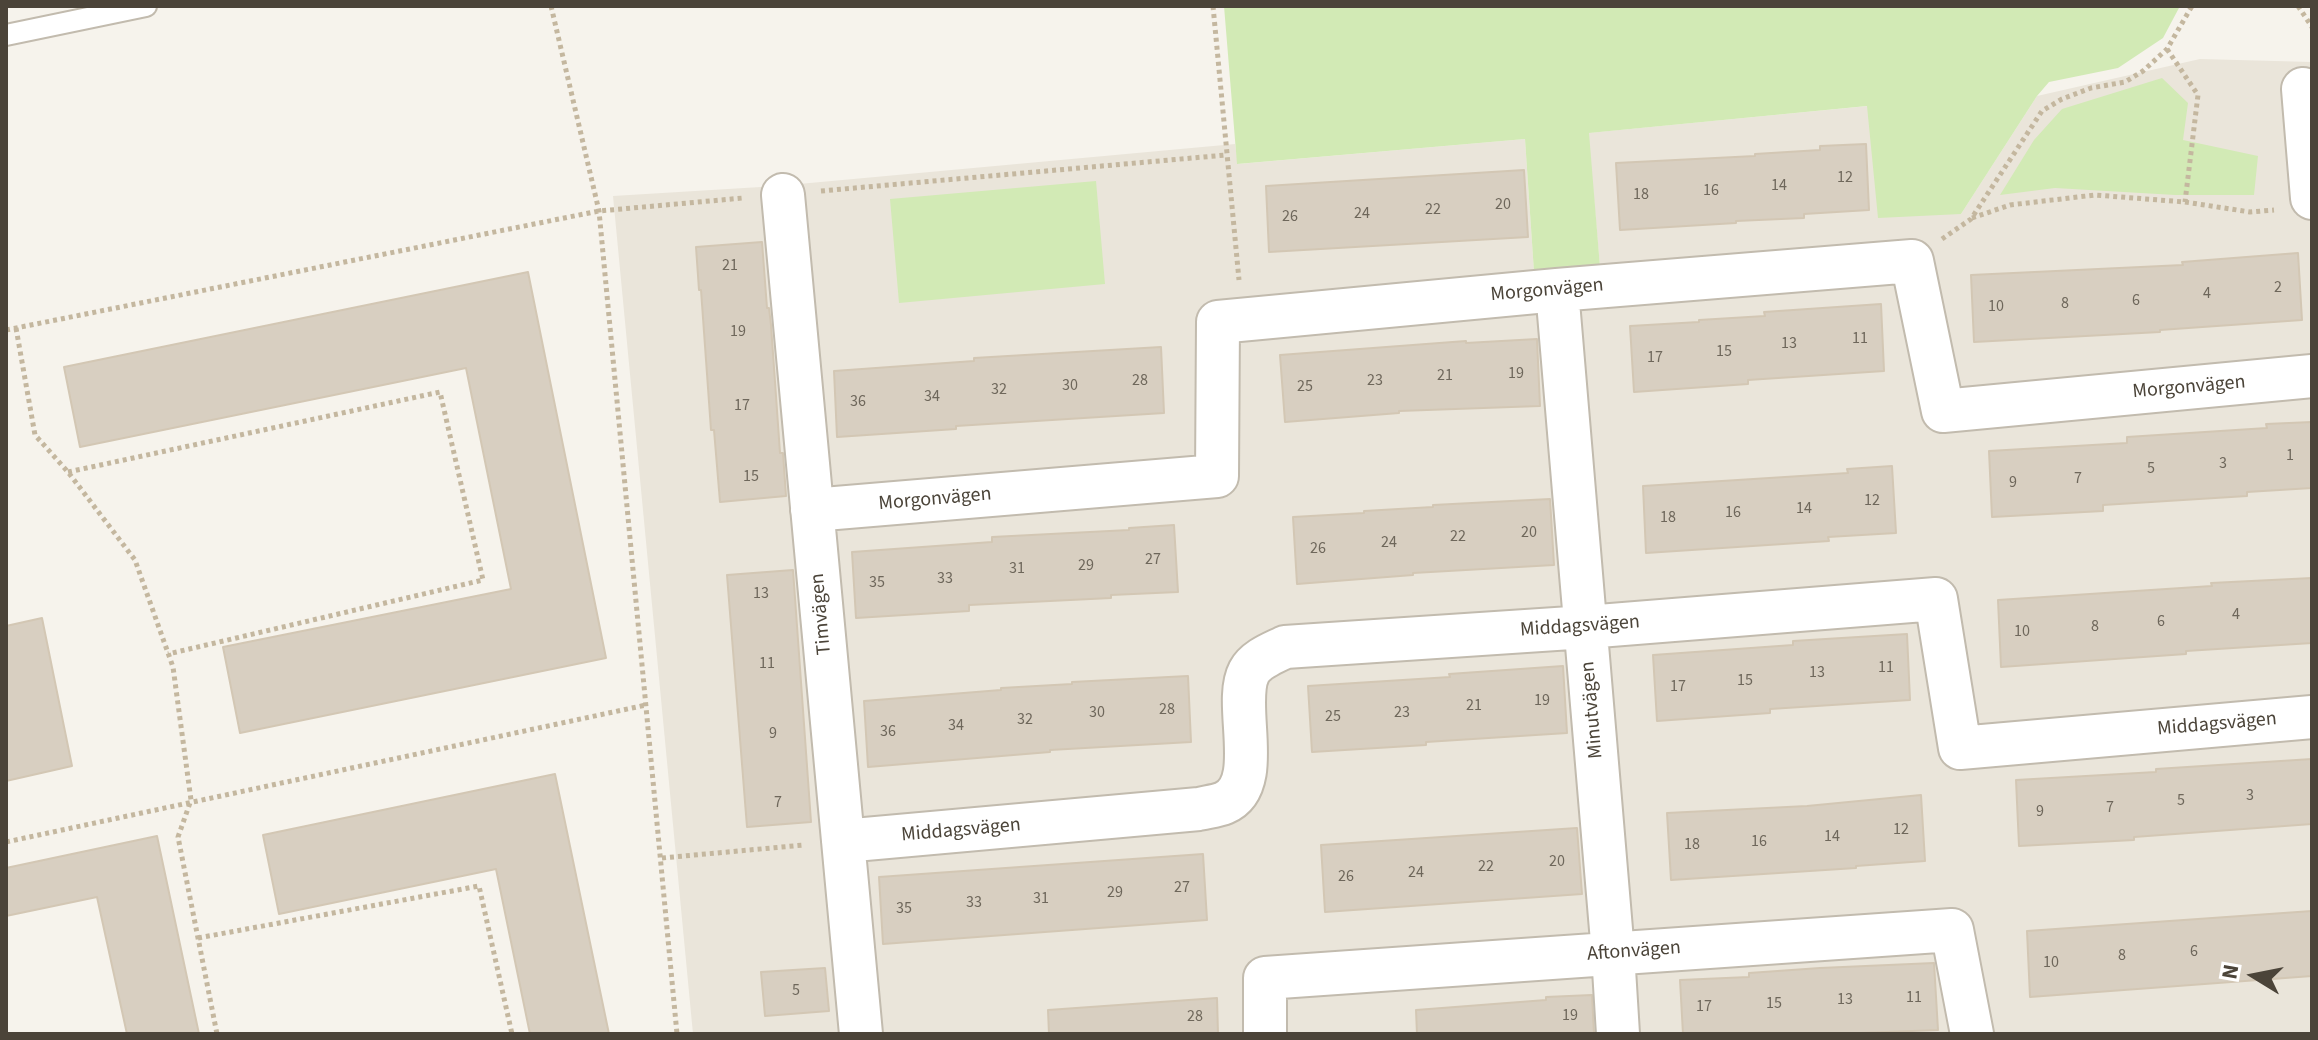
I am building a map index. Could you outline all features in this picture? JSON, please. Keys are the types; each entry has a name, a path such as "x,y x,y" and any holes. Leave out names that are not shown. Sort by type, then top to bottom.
{"street":[{"path":"2296,204 2303,89"},
{"name":"Timvägen","path":"783,195 861,1034"},
{"name":"Morgonvägen","path":"812,510 1217,476 1218,322 1557,290 1912,261 1943,411 2312,376"},
{"name":"Minutvägen","path":"1557,290 1618,1034"},
{"name":"Middagsvägen","path":"843,841 1199,809 1227,802 1247,770 1244,695 1249,672 1264,657 1285,647 1936,599 1960,748 2312,717"},
{"name":"Aftonvägen","path":"1265,1034 1265,978 1952,930 1972,1034"}],"lane":[{"path":"6,35 146,6"}],"path":[{"path":"551,6 599,211 677,1034"},
{"path":"1213,6 1243,319"},
{"path":"1971,219 2042,111 2062,99 2091,88 2125,82 2143,71 2167,49 2192,6"},
{"path":"2298,6 2312,27"},
{"path":"2167,49 2198,95 2185,202"},
{"path":"6,330 599,211 1226,155"},
{"path":"1912,261 1971,219 2010,205 2095,195 2185,202 2250,212 2296,204"},
{"path":"16,328 35,435 68,472 135,560 173,667 191,800 178,837 217,1034"},
{"path":"68,472 440,392 483,580 168,654"},
{"path":"6,842 646,705"},
{"path":"662,858 843,841"},
{"path":"198,938 479,886 512,1034"}],"shaded area":[{"path":"2200,59 2312,62 2312,1034 693,1034 613,196 777,186 1235,144 1238,164 1525,139 1534,272 1600,267 1588,133 1868,106 1961,214 2037,96"}],"green space":[{"path":"1224,6 2180,6 2163,38 2118,68 2049,82 1961,214 1878,218 1867,106 1589,133 1600,267 1534,272 1525,139 1237,164"},
{"path":"2162,78 2188,103 2183,140 2258,156 2254,195 2175,195 2055,188 2000,195 2034,140 2062,109"},
{"path":"1096,181 1105,284 899,303 890,199"}],"building":[{"path":"1866,144 1869,210 1804,214 1804,218 1620,230 1616,163 1755,156 1820,150 1820,146"},
{"path":"1524,170 1528,237 1269,252 1266,186"},
{"path":"762,242 786,496 720,502 696,247"},
{"path":"2298,253 2302,320 2160,332 1974,342 1971,275 2183,265 2182,262"},
{"path":"528,272 606,658 240,733 223,647 511,589 466,368 80,447 64,367"},
{"path":"1881,304 1884,371 1748,380 1748,384 1634,392 1630,326"},
{"path":"1537,339 1540,406 1399,411 1285,422 1280,355 1466,341"},
{"path":"1161,347 1164,413 837,437 834,371 974,361 974,358"},
{"path":"2312,422 2312,488 2247,492 2247,496 2103,505 2103,511 1992,517 1989,451 2127,443 2127,437"},
{"path":"1892,466 1896,533 1828,537 1829,541 1646,553 1643,486 1848,473 1847,469"},
{"path":"1550,499 1554,565 1413,573 1297,584 1293,517"},
{"path":"1174,525 1178,592 969,605 969,611 856,618 852,552 992,542 992,537"},
{"path":"793,570 811,822 747,827 727,575"},
{"path":"2312,578 2312,643 2001,667 1998,600"},
{"path":"42,618 72,766 6,781 6,626"},
{"path":"1907,634 1910,700 1770,709 1770,713 1657,721 1653,655 1793,645 1793,641"},
{"path":"1563,666 1567,733 1312,752 1308,686"},
{"path":"1188,676 1191,742 1050,750 868,767 864,701 1072,682"},
{"path":"2312,759 2312,824 2134,837 2134,840 2019,846 2016,780"},
{"path":"555,774 609,1034 530,1034 496,869 279,914 263,835"},
{"path":"1921,795 1925,861 1671,880 1667,813 1807,806"},
{"path":"1577,828 1582,894 1325,912 1321,845"},
{"path":"157,836 199,1034 127,1034 97,897 6,916 6,868"},
{"path":"1203,854 1207,920 883,944 879,877"},
{"path":"2312,911 2312,976 2030,997 2027,931"},
{"path":"1934,963 1938,1030 1683,1034 1680,980 1749,977 1749,973 1820,968"},
{"path":"825,968 829,1011 765,1016 761,972"},
{"path":"1592,995 1594,1034 1417,1034 1416,1010"},
{"path":"1217,998 1218,1034 1049,1034 1048,1010"}]}
